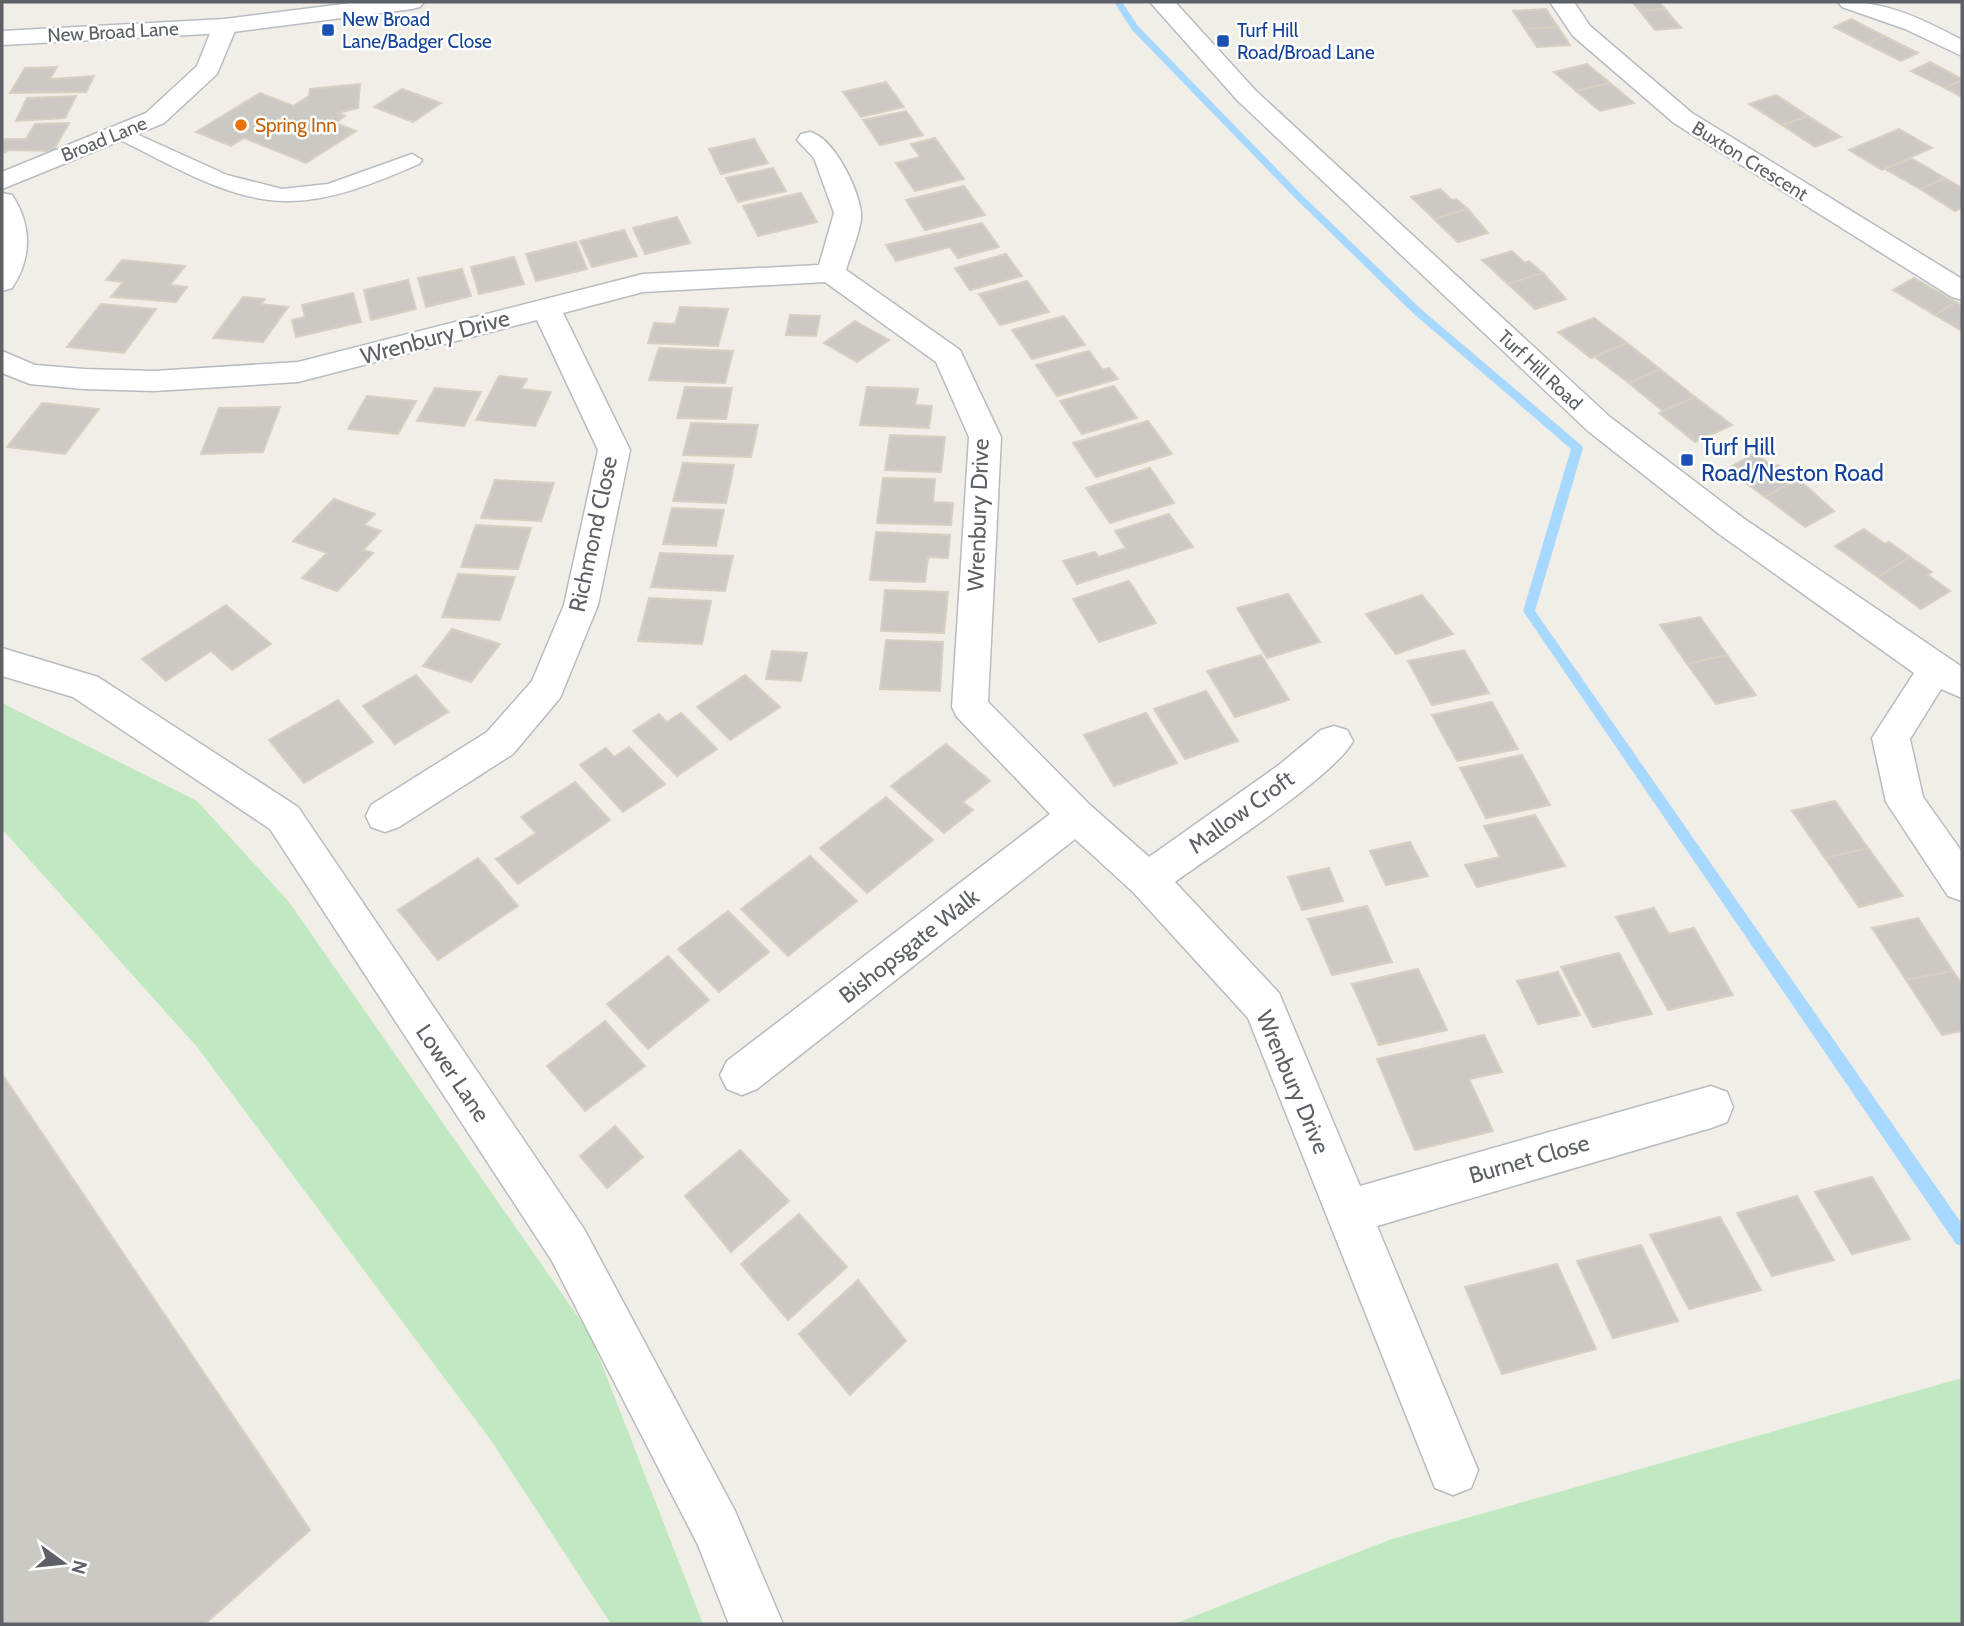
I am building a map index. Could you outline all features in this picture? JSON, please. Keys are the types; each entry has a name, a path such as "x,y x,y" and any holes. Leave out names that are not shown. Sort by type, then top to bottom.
{"street":[{"name":"Turf Hill Road","path":"1162,2 1247,96 1599,424 1731,526 1948,677"},
{"name":"Buxton Crescent","path":"1562,2 1581,31 1683,118 1962,291"},
{"path":"1850,2 1913,24 1962,49"},
{"path":"225,26 400,3"},
{"name":"New Broad Lane","path":"2,38 225,26"},
{"name":"Broad Lane","path":"2,181 155,118 208,69 225,26"},
{"path":"810,140 826,155 848,213 831,273"},
{"path":"2,201 14,223 14,259 2,282"},
{"name":"Wrenbury Drive","path":"2,361 30,374 85,379 154,380 298,372 643,283 831,273 949,357 985,437 970,707 1076,816 1147,880 1264,1006 1453,1470"},
{"name":"Richmond Close","path":"385,816 500,743 547,688 581,605 614,450 546,308"},
{"name":"Lower Lane","path":"2,662 85,687 284,818 568,1245 717,1529 756,1624"},
{"path":"1948,677 1891,738 1905,802 1962,884"},
{"name":"Mallow Croft","path":"1147,880 1292,776 1334,741"},
{"name":"Bishopsgate Walk","path":"742,1075 1076,816"},
{"name":"Burnet Close","path":"1348,1212 1711,1107"}],"lane":[{"path":"121,132 242,186 282,195 365,180 412,160"}],"green space":[{"path":"2,703 197,801 289,902 590,1334 703,1624 611,1624 490,1439 197,1047 2,829"},
{"path":"1962,1378 1962,1624 1174,1624 1392,1539"}],"building":[{"path":"1632,2 1659,2 1665,9 1640,11"},
{"path":"1546,9 1558,27 1525,29 1513,11"},
{"path":"1665,9 1681,28 1655,30 1640,11"},
{"path":"1851,19 1884,36 1867,44 1834,27"},
{"path":"1558,27 1570,45 1537,47 1525,29"},
{"path":"1884,36 1918,53 1901,61 1867,44"},
{"path":"1930,62 1962,80 1945,88 1911,71"},
{"path":"1587,64 1610,83 1576,91 1554,72"},
{"path":"57,67 50,79 94,76 86,92 10,93 25,68"},
{"path":"1962,80 1962,97 1945,88"},
{"path":"886,82 904,107 861,117 843,92"},
{"path":"1610,83 1634,103 1600,111 1576,91"},
{"path":"360,84 358,108 338,113 345,116 335,123 356,131 306,163 244,138 231,146 196,132 260,93 293,106 309,96 310,89"},
{"path":"402,89 441,103 413,122 374,107"},
{"path":"1776,95 1808,116 1782,125 1749,104"},
{"path":"76,96 65,118 16,121 27,98"},
{"path":"906,111 923,135 880,145 863,120"},
{"path":"1808,116 1841,137 1815,147 1782,125"},
{"path":"69,123 53,151 9,150 2,154 2,139 26,139 35,124"},
{"path":"1899,129 1932,148 1882,170 1849,150"},
{"path":"935,138 964,179 915,191 896,163 920,157 911,144"},
{"path":"754,139 768,163 721,174 709,149"},
{"path":"1911,158 1945,178 1920,189 1885,169"},
{"path":"773,168 786,191 738,202 726,178"},
{"path":"1945,178 1962,188 1962,208 1955,211 1920,189"},
{"path":"964,186 985,215 925,230 906,200"},
{"path":"1440,189 1468,209 1434,219 1411,197"},
{"path":"801,193 817,222 758,236 743,206"},
{"path":"1468,209 1488,233 1458,242 1434,219"},
{"path":"677,217 690,243 645,254 633,228"},
{"path":"982,223 999,247 958,258 950,247 896,261 886,245"},
{"path":"624,230 637,256 592,267 580,241"},
{"path":"576,242 587,269 536,281 526,254"},
{"path":"1512,251 1525,263 1529,261 1543,273 1508,284 1482,260"},
{"path":"1006,254 1022,276 970,290 955,268"},
{"path":"514,257 524,284 479,294 471,267"},
{"path":"122,260 185,266 170,285 187,287 176,302 111,297 123,282 106,280"},
{"path":"462,269 471,296 426,307 418,278"},
{"path":"1543,273 1566,299 1535,309 1508,284"},
{"path":"1914,278 1956,302 1935,315 1893,290"},
{"path":"408,280 416,309 371,320 364,290"},
{"path":"1027,281 1049,312 1000,325 979,294"},
{"path":"353,293 361,322 296,337 292,320 305,317 302,305"},
{"path":"243,297 265,299 261,304 288,307 263,342 213,338"},
{"path":"1956,302 1962,306 1962,331 1935,315"},
{"path":"101,304 156,309 124,353 67,347"},
{"path":"680,307 728,309 718,346 648,343 654,323 675,324"},
{"path":"790,315 820,316 816,336 786,335"},
{"path":"1064,316 1085,345 1032,359 1012,330"},
{"path":"1594,318 1627,343 1591,358 1558,332"},
{"path":"855,321 889,340 857,362 824,343"},
{"path":"1627,343 1660,369 1629,383 1595,357"},
{"path":"659,348 733,351 725,383 649,380"},
{"path":"1089,351 1103,370 1109,368 1118,379 1057,396 1036,365"},
{"path":"1660,369 1695,397 1663,411 1629,383"},
{"path":"499,376 527,379 521,389 551,392 535,426 476,420"},
{"path":"1114,386 1137,418 1082,434 1060,401"},
{"path":"685,387 732,388 726,419 677,418"},
{"path":"867,387 918,389 915,405 932,406 929,428 860,425"},
{"path":"435,388 481,392 464,426 417,421"},
{"path":"367,396 416,401 398,434 348,429"},
{"path":"1695,397 1732,425 1695,442 1659,413"},
{"path":"42,403 99,409 65,454 7,447"},
{"path":"280,407 263,452 201,454 219,408"},
{"path":"1148,421 1172,454 1096,477 1073,443"},
{"path":"691,423 758,425 751,457 683,455"},
{"path":"890,435 945,437 941,472 885,470"},
{"path":"1755,453 1774,467 1778,465 1798,479 1765,497 1727,469"},
{"path":"683,463 734,465 726,503 673,501"},
{"path":"1150,468 1174,503 1110,523 1086,488"},
{"path":"883,478 935,479 933,502 953,503 951,525 877,523"},
{"path":"1798,479 1834,511 1805,527 1765,497"},
{"path":"495,480 554,483 541,521 481,518"},
{"path":"334,499 375,514 364,525 381,531 363,550 373,553 337,591 302,578 327,553 293,541"},
{"path":"672,508 724,510 716,546 663,544"},
{"path":"1169,514 1193,547 1077,584 1063,561 1095,552 1099,557 1126,548 1115,531"},
{"path":"476,525 531,528 518,569 461,567"},
{"path":"1864,529 1910,557 1878,577 1835,546"},
{"path":"876,532 950,535 948,558 928,557 925,582 870,580"},
{"path":"660,553 733,556 725,591 651,587"},
{"path":"1910,557 1932,572 1928,575 1950,591 1921,609 1878,577"},
{"path":"458,574 515,577 500,620 442,617"},
{"path":"1129,581 1156,623 1099,642 1073,599"},
{"path":"885,590 948,592 944,633 881,631"},
{"path":"1288,594 1320,642 1267,658 1237,608"},
{"path":"1422,595 1453,634 1396,654 1366,614"},
{"path":"649,598 711,601 702,644 638,641"},
{"path":"226,605 271,644 232,670 211,651 166,681 142,659"},
{"path":"1700,617 1727,655 1687,664 1660,625"},
{"path":"452,629 500,644 471,682 423,666"},
{"path":"886,640 943,642 940,691 880,689"},
{"path":"1464,650 1489,693 1432,705 1408,661"},
{"path":"772,651 807,653 801,681 766,679"},
{"path":"1261,655 1289,700 1235,717 1207,671"},
{"path":"1727,655 1756,695 1716,704 1687,664"},
{"path":"416,675 448,712 395,744 363,706"},
{"path":"745,675 780,707 730,740 697,707"},
{"path":"1206,691 1238,741 1185,759 1154,709"},
{"path":"338,700 373,742 304,783 269,740"},
{"path":"1492,702 1518,749 1457,761 1432,715"},
{"path":"681,713 717,749 677,776 633,731 659,714 667,722"},
{"path":"1146,713 1177,763 1114,786 1084,735"},
{"path":"946,744 990,781 963,802 973,810 944,833 891,786"},
{"path":"629,747 665,784 623,812 580,765 606,748 614,757"},
{"path":"1522,755 1550,805 1486,818 1460,768"},
{"path":"575,782 610,820 518,884 496,859 536,833 521,817"},
{"path":"886,797 933,840 867,893 820,848"},
{"path":"1835,801 1868,848 1825,858 1792,811"},
{"path":"1535,815 1565,866 1477,887 1465,865 1500,857 1484,826"},
{"path":"1410,842 1428,876 1386,885 1370,851"},
{"path":"1868,848 1903,896 1859,907 1825,858"},
{"path":"810,856 857,901 788,956 741,909"},
{"path":"478,858 518,906 438,960 398,910"},
{"path":"1329,868 1343,901 1302,910 1288,877"},
{"path":"1367,906 1392,962 1332,975 1308,919"},
{"path":"1654,908 1669,934 1694,928 1733,995 1668,1010 1616,917"},
{"path":"728,911 769,952 719,992 678,949"},
{"path":"1918,918 1953,971 1906,980 1872,928"},
{"path":"1619,953 1652,1014 1593,1027 1561,967"},
{"path":"668,956 709,1000 648,1049 607,1004"},
{"path":"1418,969 1447,1030 1379,1045 1352,984"},
{"path":"1953,971 1962,984 1962,1031 1942,1035 1906,980"},
{"path":"1558,972 1580,1015 1538,1024 1517,981"},
{"path":"605,1021 645,1066 585,1111 547,1066"},
{"path":"1484,1035 1502,1072 1469,1079 1493,1131 1415,1150 1377,1059"},
{"path":"2,1074 310,1530 205,1624 2,1624"},
{"path":"615,1126 643,1157 607,1188 580,1156"},
{"path":"740,1150 789,1201 731,1252 685,1196"},
{"path":"1872,1177 1910,1239 1852,1254 1815,1192"},
{"path":"1797,1196 1834,1260 1772,1276 1737,1213"},
{"path":"799,1214 847,1267 788,1320 741,1264"},
{"path":"1720,1217 1761,1290 1689,1309 1650,1235"},
{"path":"1641,1245 1678,1321 1613,1338 1577,1261"},
{"path":"1557,1264 1596,1349 1502,1374 1465,1287"},
{"path":"858,1280 906,1341 850,1395 799,1334"}],"waterway":[{"path":"1118,2 1135,28 1299,197 1418,312 1577,448 1529,611 1962,1238"}],"place":[{"name":"New Broad Lane/Badger Close","path":"328,30"},
{"name":"Turf Hill Road/Broad Lane","path":"1223,41"},
{"name":"Spring Inn","path":"241,125"},
{"name":"Turf Hill Road/Neston Road","path":"1687,460"}]}
